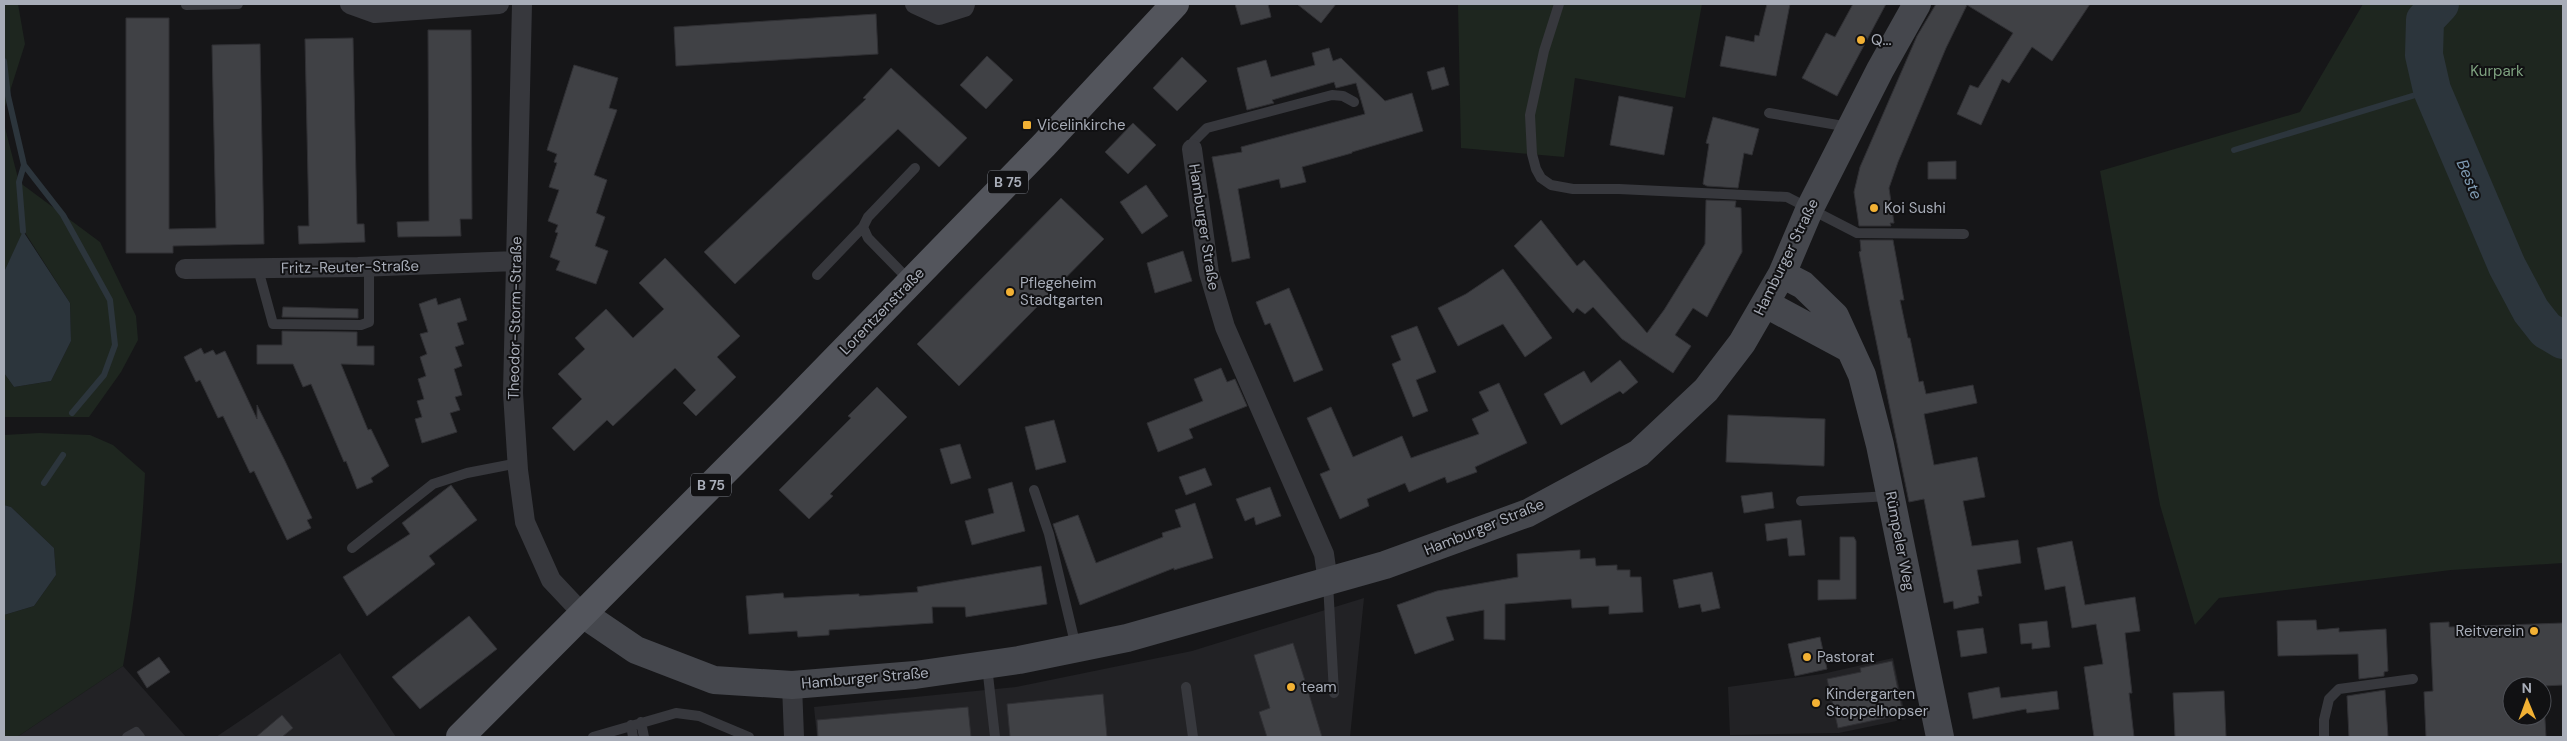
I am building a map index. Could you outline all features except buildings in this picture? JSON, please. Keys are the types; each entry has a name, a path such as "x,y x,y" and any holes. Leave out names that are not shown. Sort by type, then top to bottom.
{"main road":[{"name":"Lorentzenstraße","path":"583,614 1044,145 1175,4"},
{"name":"B 75","path":"460,737 583,614"}],"street":[{"path":"350,4 375,12 499,4"},
{"name":"Theodor-Storm-Straße","path":"522,4 514,261 513,393 518,463 524,522 551,580 583,614"},
{"path":"916,4 939,15 964,7 965,4"},
{"name":"Hamburger Straße","path":"583,614 636,650 714,680 792,685 915,674 987,665 1136,636 1328,582 1412,556 1528,513 1639,453 1706,390 1742,343 1782,274 1810,208 1850,128 1917,4"},
{"name":"Hamburger Straße","path":"1192,149 1209,272 1224,327 1324,554 1328,582"},
{"name":"Fritz-Reuter-Straße","path":"185,270 369,267 514,261"},
{"name":"Rümpeler Weg","path":"1782,274 1803,285 1835,316 1862,375 1872,410 1891,496 1940,737"},
{"path":"1766,304 1848,348"},
{"path":"792,685 794,737"}],"lane":[{"path":"186,5 238,4"},
{"path":"1559,4 1544,51 1530,115 1532,154 1541,178 1551,185 1573,189 1619,189 1787,197 1858,233 1964,234"},
{"path":"1192,149 1194,141 1207,128 1332,94 1343,96 1354,102"},
{"path":"1769,113 1850,128"},
{"path":"818,275 863,227 868,217 915,168"},
{"path":"863,227 868,238 910,282"},
{"path":"258,268 273,324 361,325 369,322 369,267"},
{"path":"352,548 433,484 467,473 518,463"},
{"path":"1034,490 1049,534 1076,648"},
{"path":"1801,501 1891,496"},
{"path":"1328,582 1334,693"},
{"path":"987,665 995,737"},
{"path":"2324,737 2324,720 2329,699 2339,689 2414,678"},
{"path":"1186,687 1193,737"},
{"path":"594,737 636,723 676,713 699,716 749,737"},
{"path":"633,737 636,723"},
{"path":"636,723 644,737"},
{"path":"127,737 136,732 140,737"}],"shaded area":[{"path":"23,231 70,303 71,341 51,381 14,387 4,373 4,272"},
{"path":"4,505 11,507 54,548 56,575 34,606 4,615"},
{"path":"1364,598 1350,737 817,737 814,707 1016,687 1192,651"},
{"path":"340,653 396,737 216,737"},
{"name":"Kindergarten Stoppelhopser","path":"1893,658 1906,719 1839,733 1730,735 1728,687 1822,674"},
{"path":"123,666 186,737 17,737"}],"green space":[{"path":"4,4 18,4 25,44 4,110"},
{"path":"1458,4 1702,4 1685,98 1575,78 1564,157 1461,148"},
{"name":"Kurpark","path":"2363,4 2563,4 2563,563 2451,570 2219,598 2195,625 2160,505 2100,171 2300,112"},
{"path":"4,124 19,182 100,242 136,316 138,340 121,372 89,417 4,417 4,373 14,387 51,381 71,341 70,303 24,231 4,272"},
{"path":"39,433 90,435 113,445 145,473 137,570 123,666 17,737 4,737 4,615 34,606 56,575 54,548 11,507 4,505 4,435"}],"waterway":[{"name":"Beste","path":"2440,4 2425,20 2424,55 2432,90 2507,266 2531,311 2546,330 2563,340"},
{"path":"4,61 8,96 24,165 63,215 110,300 115,345 104,375 72,413"},
{"path":"2234,150 2432,90"},
{"path":"23,231 19,182 24,165"},
{"path":"44,483 63,455"}],"place":[{"name":"Q...","path":"1861,40"},
{"name":"Vicelinkirche","path":"1027,125"},
{"name":"Koi Sushi","path":"1874,208"},
{"name":"Pflegeheim Stadtgarten","path":"1010,292"},
{"name":"Reitverein","path":"2534,631"},
{"name":"Pastorat","path":"1807,657"},
{"name":"team","path":"1291,687"},
{"name":"Kindergarten Stoppelhopser","path":"1816,703"}]}
